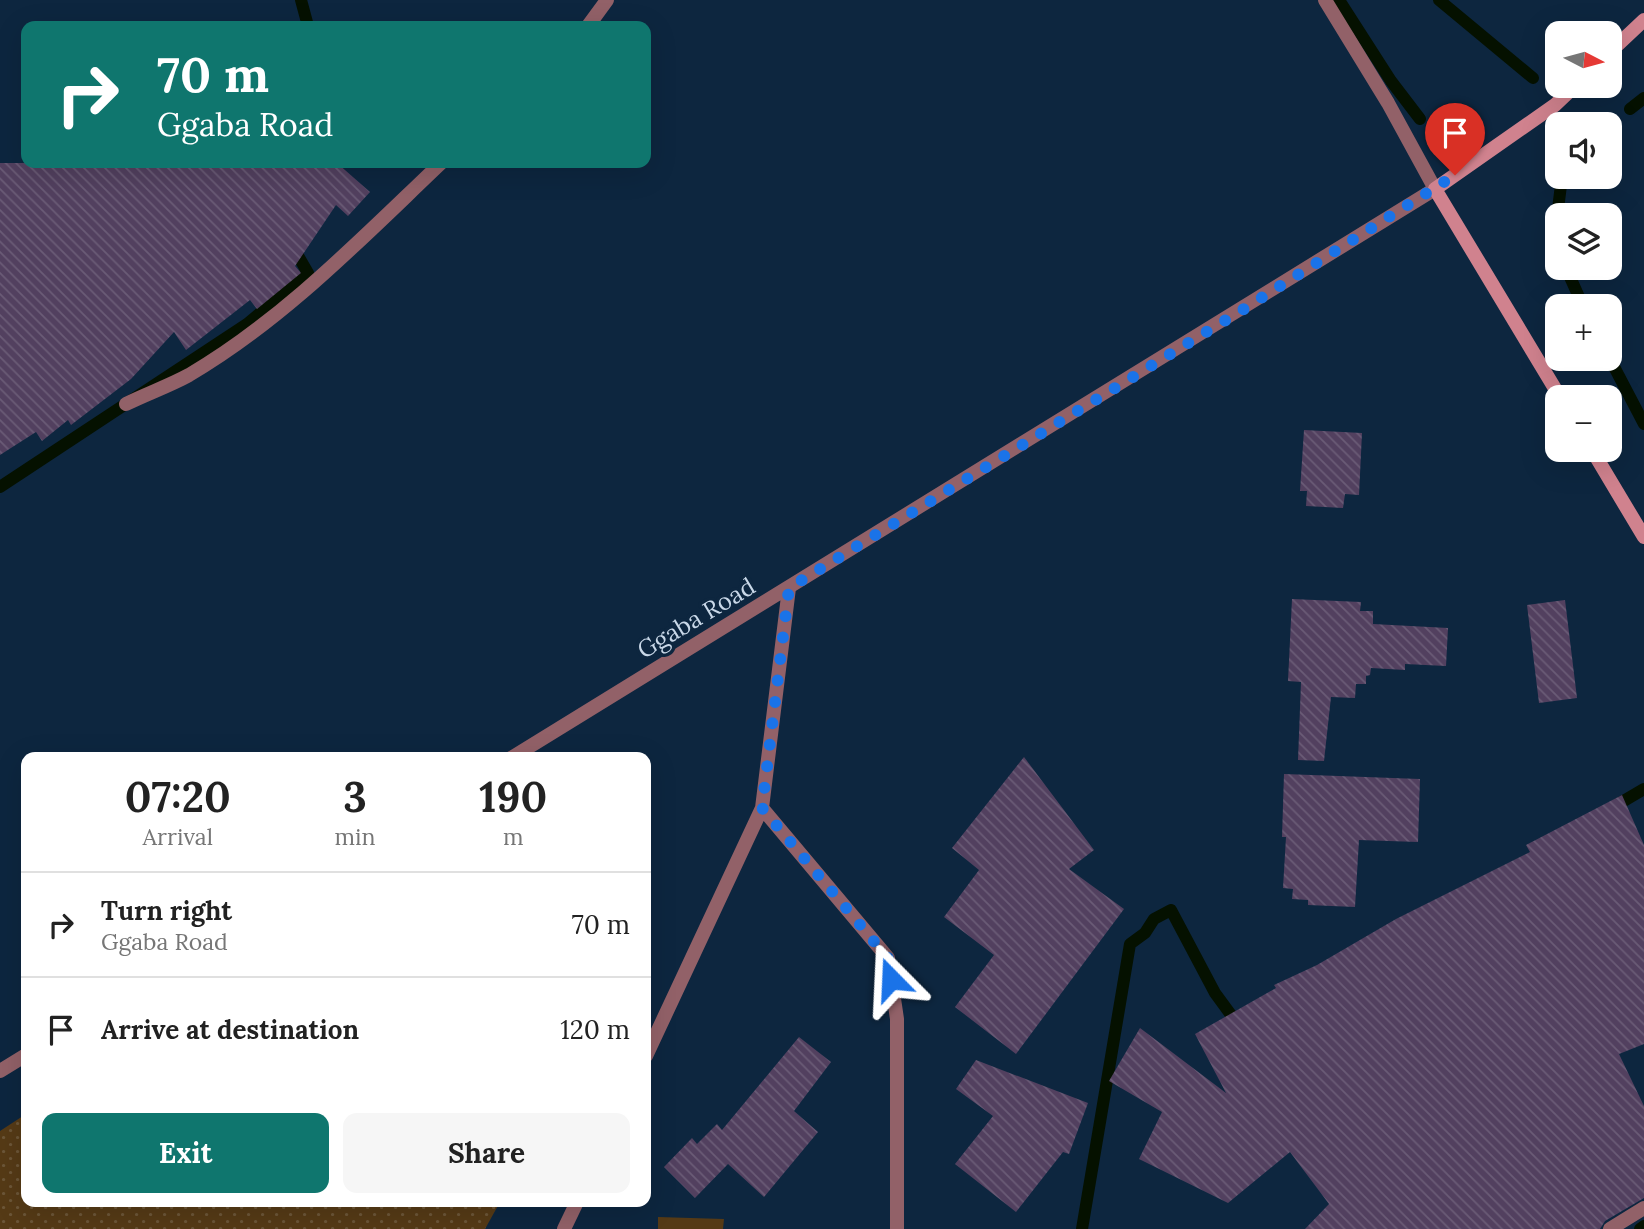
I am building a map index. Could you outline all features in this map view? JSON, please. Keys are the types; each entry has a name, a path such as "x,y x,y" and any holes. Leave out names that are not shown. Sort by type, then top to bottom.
{"street":[{"path":"591,21 607,0"},
{"path":"1325,0 1553,385"},
{"path":"1622,41 1644,20"},
{"name":"Ggaba Road","path":"521,752 1435,189 1562,98"},
{"path":"126,404 187,376 241,341 347,253 436,168"},
{"path":"1599,462 1644,537"},
{"path":"651,1045 762,808 789,588"},
{"path":"762,808 888,958 897,1019 897,1229"},
{"path":"0,1071 21,1058"},
{"path":"564,1229 574,1207"},
{"path":"1610,1229 1644,1208"}],"shaded area":[{"path":"21,1117 21,1207 497,1207 485,1229 0,1229 0,1131"},
{"path":"658,1217 724,1219 723,1229 658,1229"}],"building":[{"path":"0,163 21,163 21,168 343,168 370,192 348,216 336,205 295,266 301,273 257,309 250,300 186,350 174,332 131,379 71,425 68,420 42,441 36,432 0,455"},
{"path":"1304,430 1362,433 1359,495 1345,494 1343,508 1306,506 1307,491 1300,491"},
{"path":"1292,599 1361,602 1360,611 1373,611 1373,624 1448,628 1446,666 1405,664 1405,670 1371,668 1370,675 1366,676 1366,684 1356,684 1355,698 1331,697 1324,761 1298,760 1301,682 1288,681"},
{"path":"1565,600 1577,698 1539,703 1527,605"},
{"path":"1024,757 1094,850 1069,869 1124,909 1016,1054 955,1007 994,955 944,917 979,870 952,848"},
{"path":"1284,774 1420,779 1418,842 1359,840 1355,907 1308,905 1308,900 1292,899 1293,889 1283,888 1286,837 1282,837"},
{"path":"1622,795 1644,845 1644,1044 1619,1054 1644,1106 1644,1198 1605,1221 1600,1229 1305,1229 1329,1204 1290,1152 1228,1203 1139,1159 1162,1112 1109,1081 1140,1028 1226,1093 1195,1034 1276,988 1274,985 1317,965 1396,919 1530,852 1526,845"},
{"path":"799,1037 831,1062 794,1111 818,1132 764,1197 728,1164 695,1198 664,1167 692,1138 697,1144 717,1124 722,1130"},
{"path":"976,1060 1088,1103 1069,1154 1063,1152 1016,1212 955,1164 993,1116 956,1089"}],"waterway":[{"path":"301,0 307,21"},
{"path":"1339,0 1391,81 1420,119"},
{"path":"1439,0 1533,78"},
{"path":"1630,109 1644,98"},
{"path":"1559,203 1560,189"},
{"path":"0,487 247,324 308,273 297,254 290,250"},
{"path":"1571,280 1578,294"},
{"path":"1616,371 1644,424"},
{"path":"1610,809 1644,789"},
{"path":"1082,1229 1130,944 1145,933 1154,919 1171,910 1215,993 1237,1023 1239,1019"},
{"path":"1640,1229 1644,1226"}],"route":[{"path":"891,979 888,958 762,808 789,588 1247,307 1455,175"}]}
